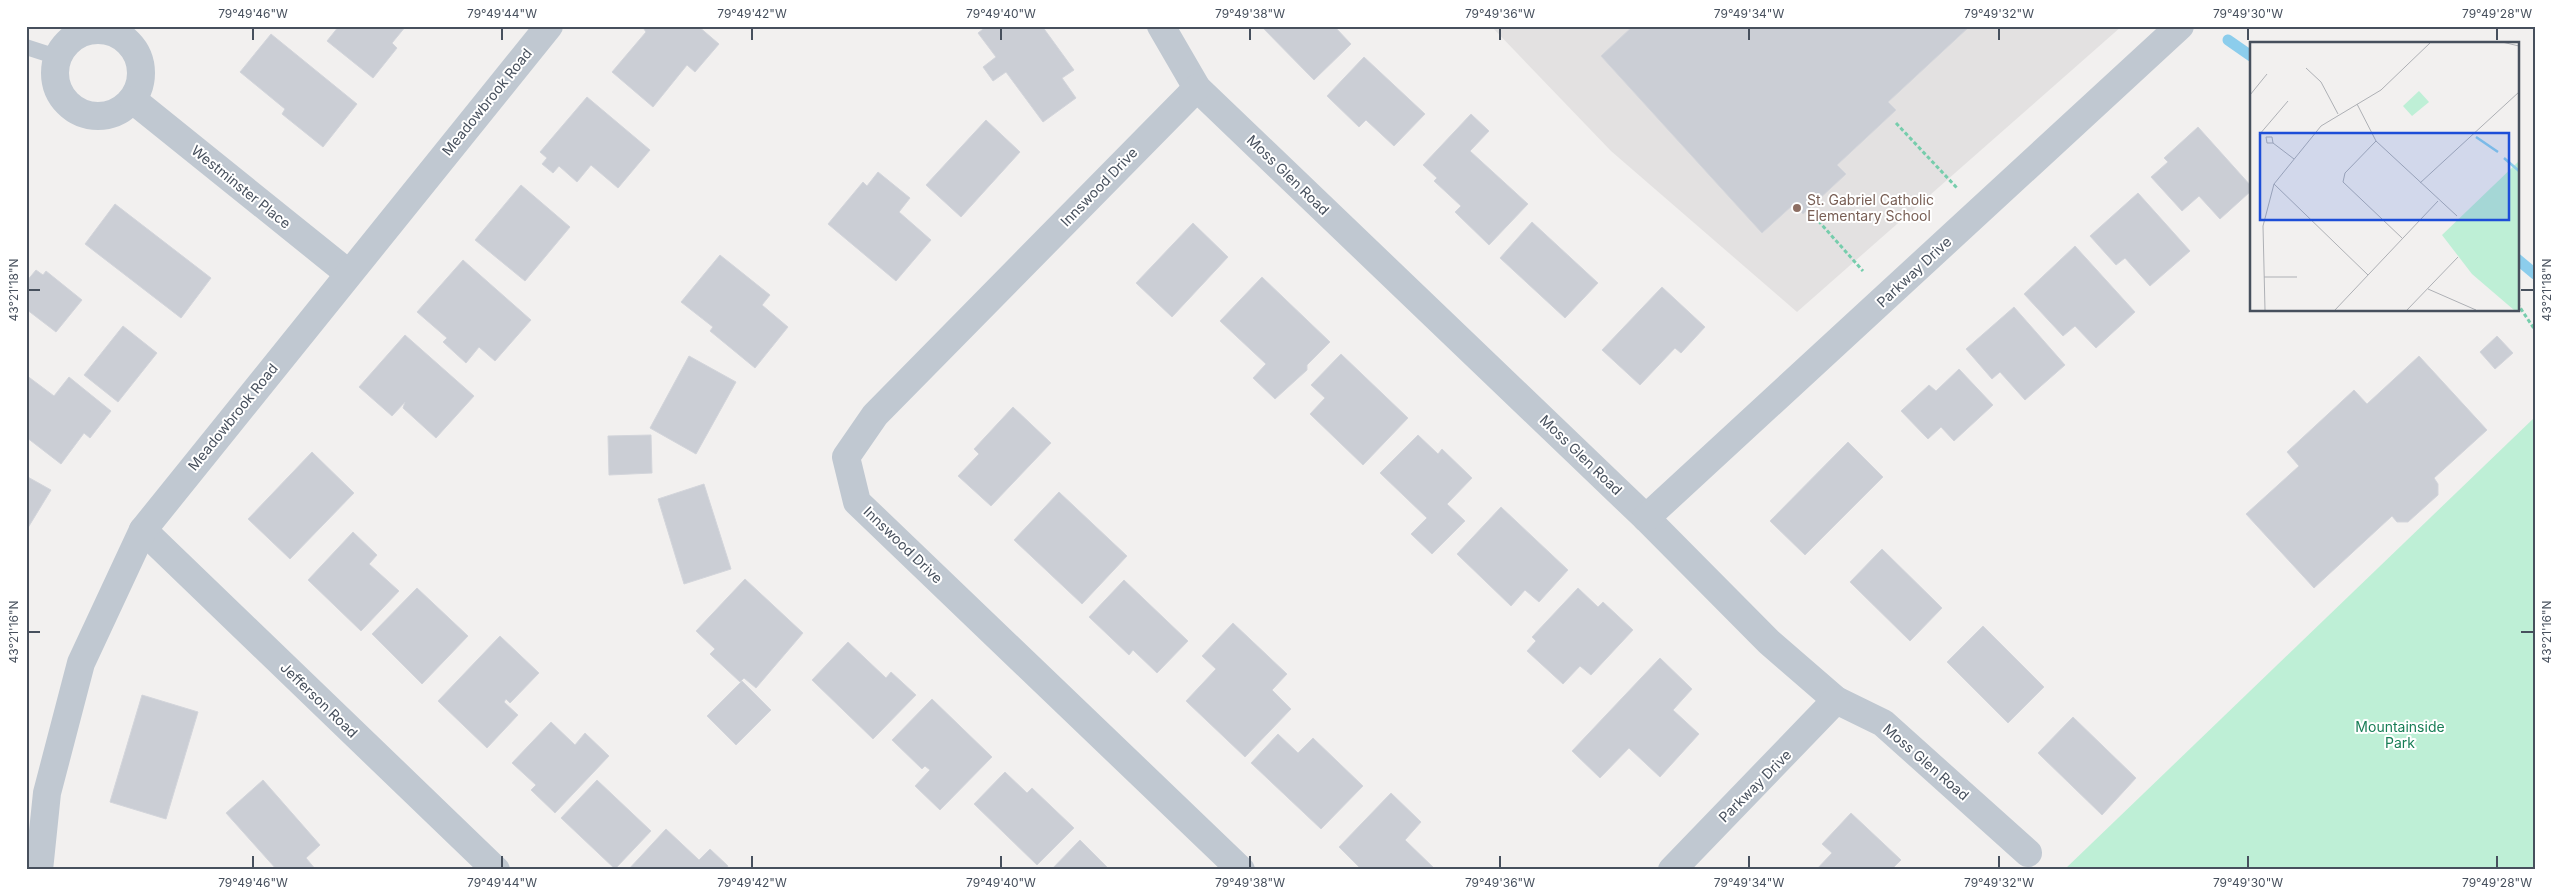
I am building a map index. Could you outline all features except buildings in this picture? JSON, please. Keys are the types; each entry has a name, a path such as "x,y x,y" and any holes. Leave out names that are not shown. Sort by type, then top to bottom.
{"street":[{"name":"Meadowbrook Road","path":"39,870 47,793 81,663 143,530 348,273 549,26"},
{"name":"Moss Glen Road","path":"1161,26 1197,88 1646,518 1769,642 1836,700 1883,723 2028,853"},
{"name":"Parkway Drive","path":"1646,518 2180,26"},
{"path":"95,30 112,32 126,40 137,52 142,68 140,85 133,100 123,109 111,115 97,117 83,115 71,108 61,97 56,85 54,71 57,57 66,44 79,34 95,30"},
{"name":"Innswood Drive","path":"1197,88 875,415 846,457 857,502 1241,870"},
{"name":"Westminster Place","path":"133,100 348,273"},
{"name":"Jefferson Road","path":"143,530 496,870"},
{"name":"Parkway Drive","path":"1672,870 1836,700"}],"lane":[{"path":"26,47 57,57"}],"path":[{"path":"1896,123 1979,212"},
{"path":"1814,216 1886,297"},
{"path":"2518,304 2535,330"}],"shaded area":[{"name":"St. Gabriel Catholic Elementary School","path":"1491,26 2122,26 1797,312 1611,151"}],"green space":[{"name":"Mountainside Park","path":"2535,417 2535,870 2064,870"}],"waterway":[{"path":"2228,40 2250,55"},
{"path":"2518,260 2535,274"}],"place":[{"name":"St. Gabriel Catholic Elementary School","path":"1797,208"}]}
